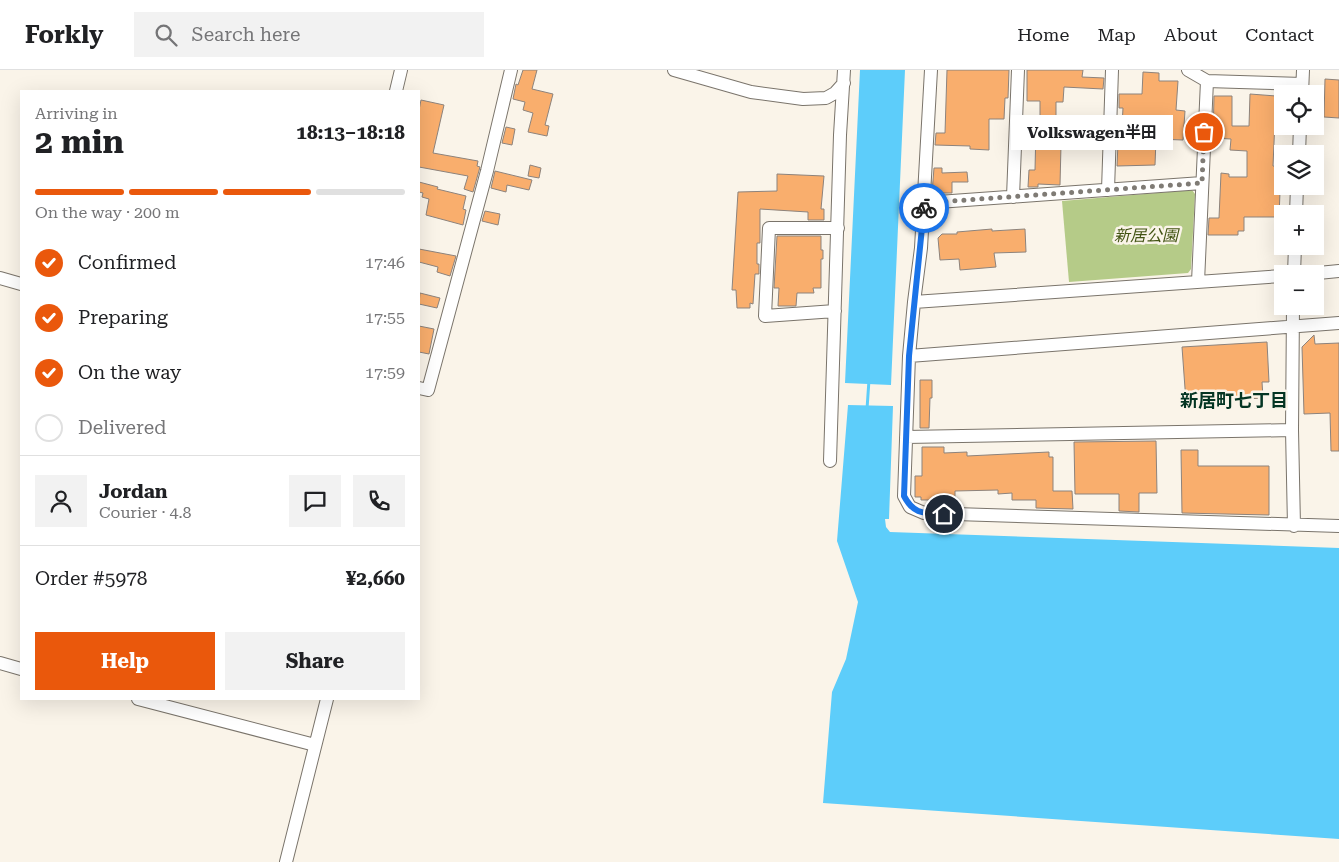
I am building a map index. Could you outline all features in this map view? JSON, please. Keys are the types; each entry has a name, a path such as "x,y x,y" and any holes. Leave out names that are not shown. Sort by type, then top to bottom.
{"street":[{"path":"396,90 401,70"},
{"path":"420,388 428,390 487,171 511,70"},
{"path":"674,70 712,75 751,92 803,99 826,98 835,93 844,84"},
{"path":"830,461 840,135 844,70"},
{"path":"931,70 921,248 909,356 904,496 910,507 924,513 1339,526"},
{"path":"1013,197 1018,70"},
{"path":"1108,190 1112,70"},
{"path":"1188,70 1207,81 1274,87"},
{"path":"1302,85 1303,70"},
{"path":"1198,282 1207,81"},
{"path":"924,203 1202,183"},
{"path":"834,311 765,316 769,228 838,228"},
{"path":"1324,272 1339,271"},
{"path":"914,302 1274,277"},
{"path":"0,278 20,284"},
{"path":"1293,315 1294,526"},
{"path":"909,356 1339,323"},
{"path":"906,437 1292,430"},
{"path":"0,663 20,669"},
{"path":"142,700 315,745"},
{"path":"286,862 328,700"}],"green space":[{"name":"新居公園","path":"1192,190 1195,194 1191,269 1188,273 1069,282 1062,201"}],"water":[{"path":"860,70 905,70 891,385 845,383"},
{"path":"848,405 893,406 889,519 885,519 886,527 890,532 1339,548 1339,839 823,803 832,692 846,659 858,602 837,541"}],"building":[{"path":"523,70 537,70 532,89 553,94 545,125 549,126 547,136 528,132 533,113 523,110 525,102 513,99 516,84 518,85"},
{"path":"947,70 1009,70 1008,98 1005,98 1004,119 989,119 989,150 970,149 970,146 935,145 936,133 945,133"},
{"path":"1027,70 1083,70 1082,77 1104,78 1103,89 1064,87 1063,102 1056,102 1056,127 1062,128 1062,131 1080,132 1080,145 1061,145 1060,185 1038,184 1038,187 1028,187 1029,170 1035,170 1036,127 1040,127 1040,101 1027,101"},
{"path":"1143,72 1159,73 1159,81 1178,81 1176,110 1185,111 1183,140 1156,139 1155,165 1117,166 1118,143 1121,143 1123,108 1119,108 1119,94 1142,94"},
{"path":"1325,79 1339,80 1339,118 1324,117"},
{"path":"1250,94 1274,96 1274,195 1280,195 1279,205 1274,205 1274,217 1244,217 1244,231 1238,231 1238,235 1208,235 1209,218 1219,218 1221,173 1229,174 1229,177 1247,177 1247,151 1230,150 1231,139 1213,138 1214,96 1232,96 1232,126 1249,126"},
{"path":"421,100 444,105 433,153 478,161 477,166 480,167 473,192 464,189 468,176 420,167"},
{"path":"506,127 515,129 512,145 502,143"},
{"path":"530,165 541,168 539,178 528,176"},
{"path":"934,168 942,168 942,173 967,172 968,182 952,182 952,193 932,193"},
{"path":"495,171 532,180 529,190 507,185 506,192 491,188"},
{"path":"777,174 824,176 821,209 824,209 824,220 808,220 808,212 760,209 760,243 757,243 759,274 755,274 753,304 750,303 750,308 737,308 736,290 732,290 738,192 777,191"},
{"path":"420,182 438,187 437,189 466,196 463,209 466,210 463,225 426,215 429,199 422,197 423,193 420,192"},
{"path":"485,211 500,214 498,225 482,221"},
{"path":"992,229 992,231 1025,229 1026,252 994,253 996,267 960,270 959,259 940,260 938,238 942,234"},
{"path":"777,236 821,236 823,259 821,259 821,288 813,288 814,293 797,293 796,306 778,306 779,288 774,288"},
{"path":"420,249 456,256 450,276 437,272 438,267 420,262"},
{"path":"420,293 440,298 437,308 420,304"},
{"path":"420,326 434,329 429,354 420,352"},
{"path":"1314,335 1315,344 1339,343 1339,451 1331,451 1330,413 1304,414 1302,347"},
{"path":"1267,342 1269,382 1262,382 1263,398 1186,402 1182,347"},
{"path":"920,380 932,380 929,428 920,428"},
{"path":"1156,441 1157,493 1139,493 1139,512 1119,511 1119,494 1075,494 1074,442"},
{"path":"922,447 944,447 944,453 967,452 967,456 1049,452 1049,457 1053,457 1053,491 1072,491 1073,509 1036,508 1036,500 1012,500 1012,493 998,494 998,490 955,491 955,499 933,498 933,500 921,500 921,497 915,497 915,476 922,476"},
{"path":"1181,450 1198,450 1198,466 1269,466 1269,515 1182,513"}],"waterway":[{"path":"867,409 869,380"}],"way so far":[{"path":"924,208 924,203 1202,183 1204,132"}],"place":[{"name":"Volkswagen半田","path":"1204,132"}],"district":[{"name":"新居町七丁目","path":"1234,400"}],"route":[{"path":"924,208 909,356 904,496 910,507 917,511 944,514"}]}
